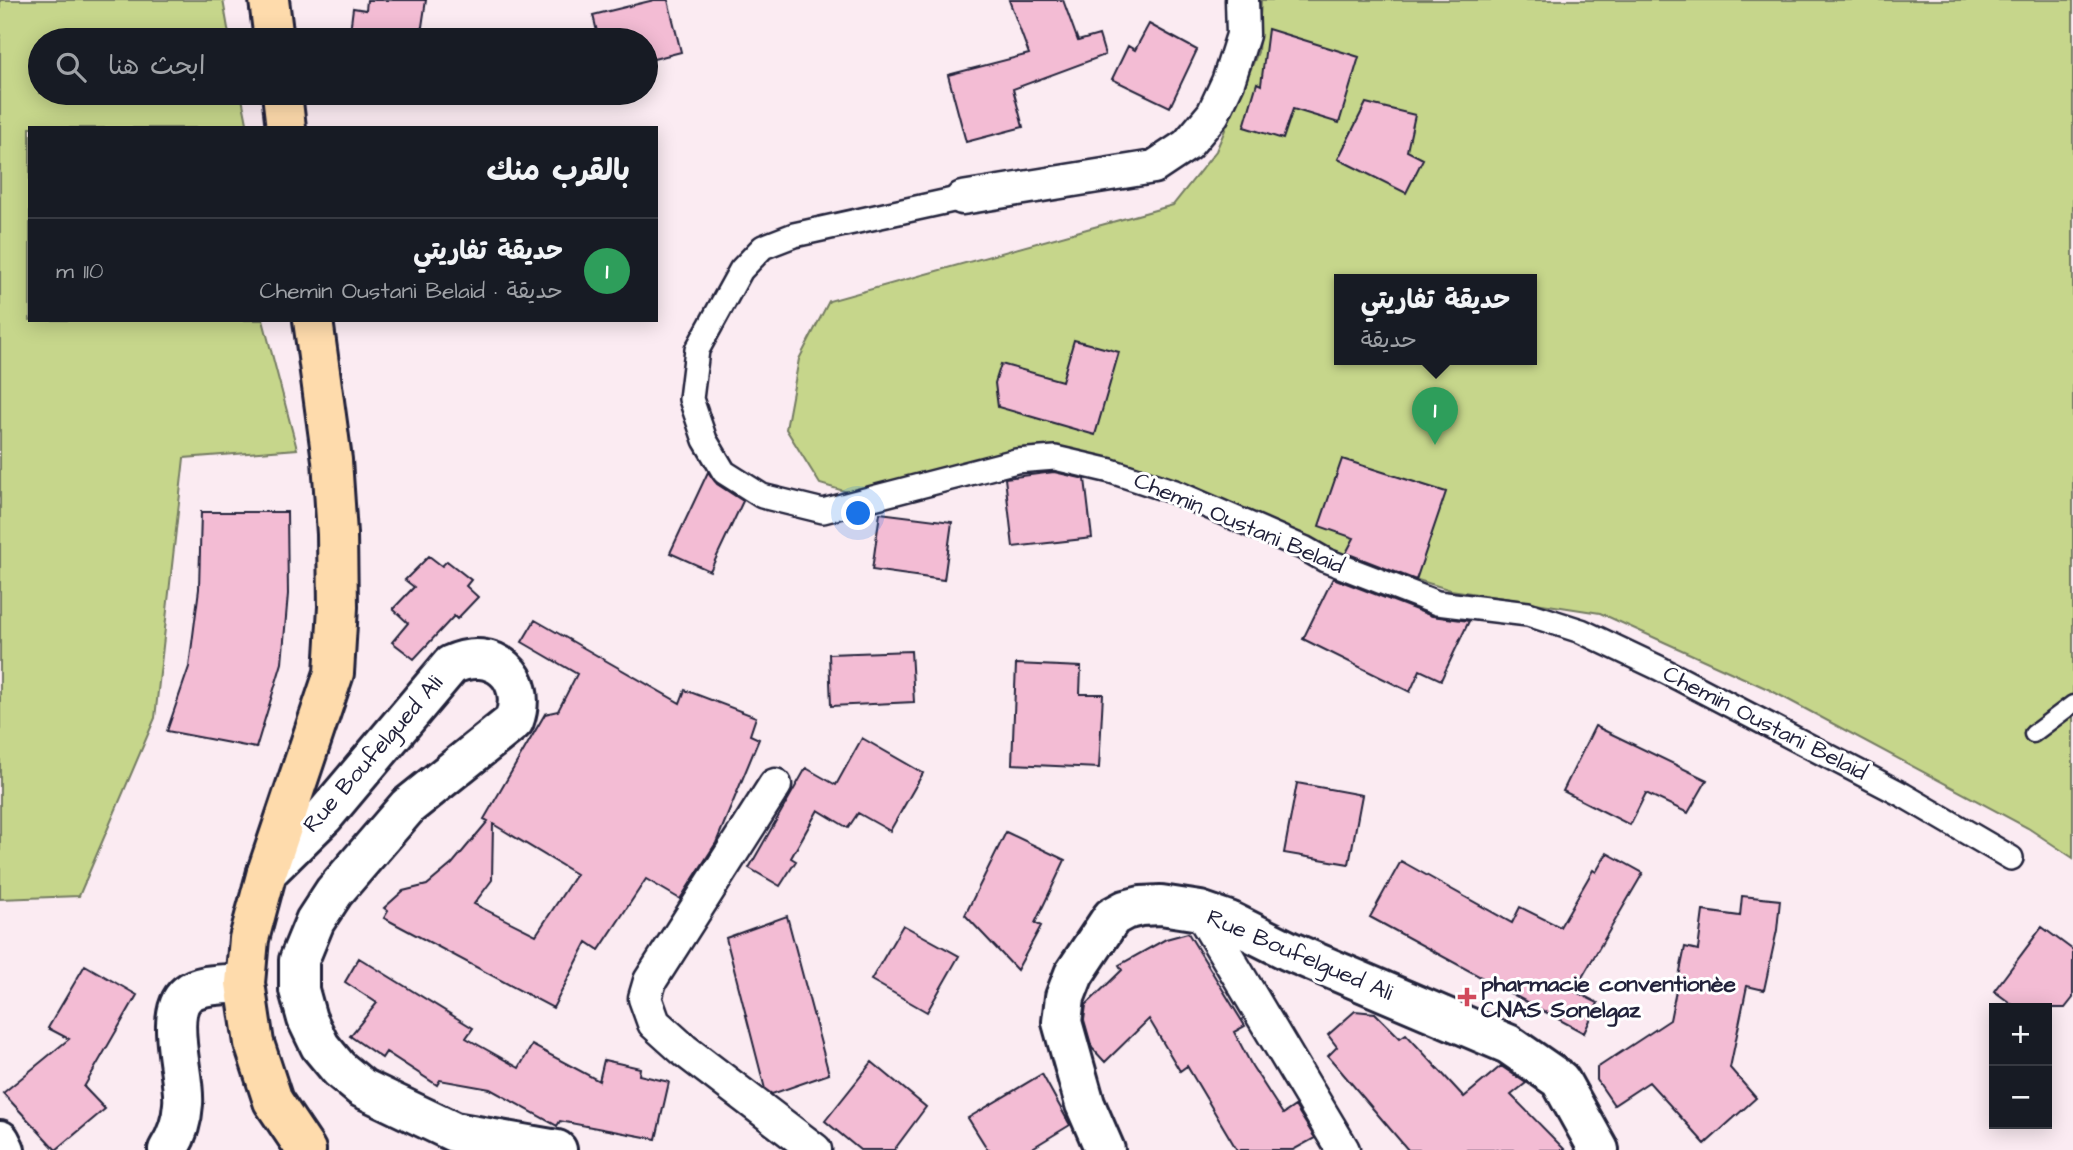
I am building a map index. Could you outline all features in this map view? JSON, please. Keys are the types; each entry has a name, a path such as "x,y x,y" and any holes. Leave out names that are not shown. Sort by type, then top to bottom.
{"main road":[{"path":"269,0 273,28"},
{"path":"283,105 286,126"},
{"path":"306,1150 273,1101 254,1043 245,983 249,939 267,872 334,673 338,607 337,534 332,460 313,322"}],"street":[{"name":"Chemin Oustani Belaid","path":"1242,0 1243,35 1228,82 1213,114 1187,145 1154,167 962,198 794,235 763,247 741,270 697,350 691,399 705,440 724,472 762,496 823,511 1016,461 1055,458 1111,471 1175,492 1325,559 1437,603 1528,614 1581,631 1659,667 1903,794 2011,858"},
{"name":"Rue Boufelgued Ali","path":"267,872 324,816 451,665 470,658 481,658 491,661 508,673 518,701 514,721 408,806 334,892 315,921 299,960 299,990 307,1018 320,1046 339,1069 362,1088 454,1132 556,1150"},
{"path":"775,785 657,969 650,981 646,998 654,1023 684,1050 815,1150"},
{"name":"Rue Boufelgued Ali","path":"1105,1150 1085,1104 1062,1022 1065,997 1074,974 1112,917 1141,906 1161,905 1200,911 1229,921 1289,951 1508,1044 1560,1080 1598,1150"},
{"path":"1200,911 1343,1150"},
{"path":"168,1150 178,1134 183,1105 176,1033 182,999 198,988 245,983"},
{"path":"0,1140 5,1150"}],"lane":[{"path":"2033,734 2073,704"}],"green space":[{"path":"0,0 223,0 228,28 28,28 28,105 243,105 248,126 28,126 28,322 264,322 297,449 184,458 155,718 79,896 0,899"},
{"path":"1261,0 2073,0 2073,858 2028,828 1770,690 1600,613 1451,590 1335,555 1202,494 1030,462 861,496 820,484 786,429 799,359 829,301 1173,205 1216,151 1258,52"}],"building":[{"path":"367,0 426,0 422,28 350,28 353,8 366,10"},
{"path":"654,0 668,0 681,52 658,58 658,28 596,28 593,15"},
{"path":"1009,0 1063,0 1078,41 1099,35 1105,55 1013,89 1023,127 966,142 948,75 1029,54"},
{"path":"1149,24 1197,50 1170,107 1112,79 1128,46 1135,50"},
{"path":"1268,29 1359,57 1339,123 1293,109 1283,139 1244,127 1257,83 1261,85"},
{"path":"1366,103 1415,115 1407,151 1423,159 1406,193 1338,159"},
{"path":"1074,340 1119,352 1095,435 998,407 995,383 1001,364 1062,381"},
{"path":"1342,459 1446,492 1416,580 1346,553 1354,538 1319,526"},
{"path":"708,472 717,484 743,501 710,571 670,553"},
{"path":"1054,472 1085,479 1092,538 1013,547 1005,478"},
{"path":"201,512 287,512 288,594 282,663 256,748 167,731 189,667 199,589"},
{"path":"880,513 952,522 944,580 872,570"},
{"path":"429,556 442,566 447,561 471,580 466,586 478,597 457,619 454,616 414,659 392,642 408,623 393,609 414,587 405,580"},
{"path":"1333,578 1432,616 1469,621 1441,680 1420,670 1410,692 1303,639"},
{"path":"535,620 680,703 685,690 756,717 750,735 759,739 716,843 680,899 646,879 599,950 587,942 553,1008 384,918 388,911 384,908 403,891 427,885 452,864 488,821 484,819 545,714 558,711 577,674 522,642","holes":["493,824 576,874 536,935 474,904 492,880"]},
{"path":"911,651 914,702 831,706 829,654"},
{"path":"1016,664 1081,667 1080,694 1103,694 1099,768 1012,764"},
{"path":"1595,726 1707,780 1688,813 1646,793 1630,825 1563,791"},
{"path":"862,738 923,773 890,831 858,813 848,828 818,810 791,858 796,861 780,886 749,868 806,768 836,785"},
{"path":"1297,783 1362,795 1349,864 1284,853"},
{"path":"1006,832 1065,860 1035,923 1041,926 1017,970 965,915"},
{"path":"1607,853 1643,873 1574,991 1598,1003 1584,1033 1370,917 1401,861 1512,923 1520,907 1560,927 1593,870 1596,872"},
{"path":"1742,896 1780,900 1777,930 1764,990 1747,986 1730,1068 1756,1098 1705,1144 1649,1082 1614,1105 1597,1080 1597,1068 1670,1020 1685,947 1698,950 1703,911 1740,916"},
{"path":"787,916 829,1074 772,1094 765,1089 726,938"},
{"path":"903,925 959,956 927,1012 871,980"},
{"path":"2042,927 2073,950 2073,998 2065,1008 2052,1008 2052,1003 2010,1003 1994,991"},
{"path":"1188,933 1245,1026 1234,1032 1252,1066 1283,1114 1295,1106 1315,1138 1293,1150 1237,1150 1187,1066 1180,1071 1149,1019 1105,1062 1092,1048 1084,1020 1086,1005 1122,970 1119,965 1166,939"},
{"path":"359,958 473,1028 466,1038 519,1068 532,1045 599,1081 604,1060 640,1068 639,1075 669,1082 656,1139 560,1121 557,1126 490,1089 440,1080 437,1085 386,1052 382,1058 350,1036 377,1003 345,982"},
{"path":"85,965 137,995 84,1087 105,1109 56,1150 3,1093 69,1039 48,1028"},
{"path":"1355,1011 1375,1013 1400,1038 1406,1034 1464,1097 1501,1066 1526,1083 1511,1095 1565,1150 1408,1150 1328,1056 1337,1047 1328,1035"},
{"path":"872,1062 926,1107 894,1150 860,1150 825,1121"},
{"path":"1042,1074 1070,1125 1029,1150 988,1150 968,1118"}],"place":[{"name":"حديقة تفاريتي","path":"1435,445"},
{"name":"pharmacie conventionèe CNAS Sonelgaz","path":"1467,997"}]}
